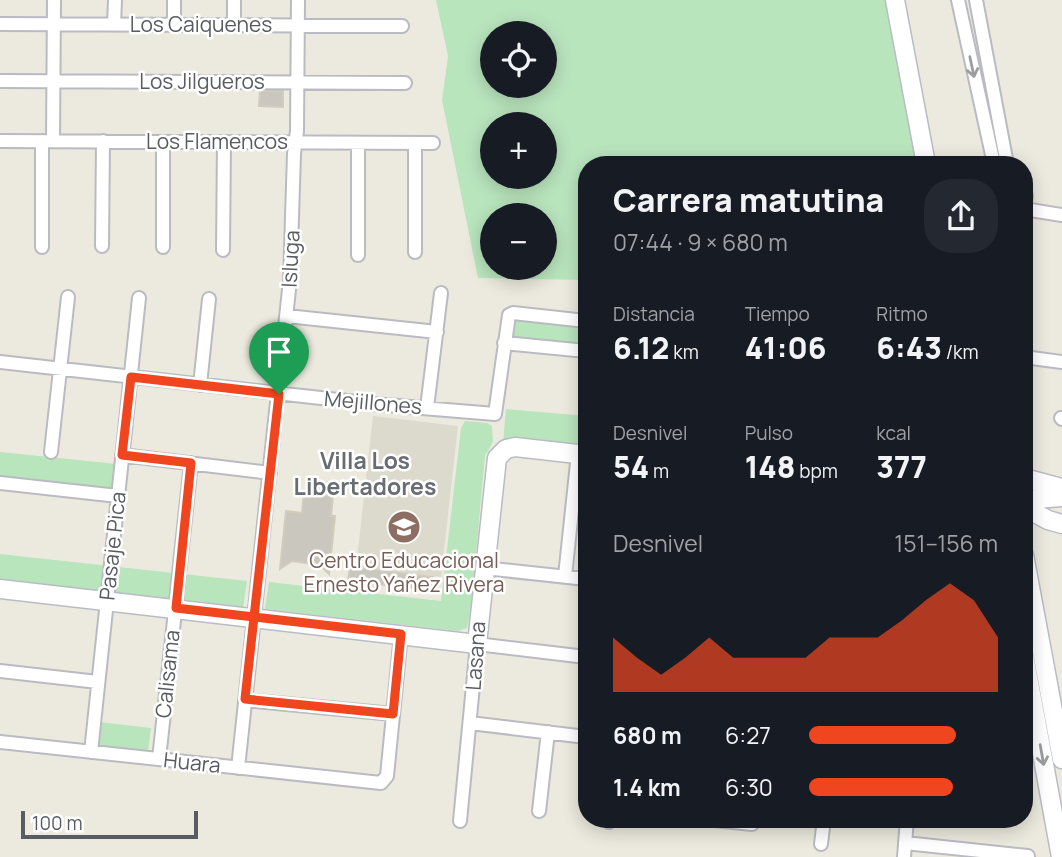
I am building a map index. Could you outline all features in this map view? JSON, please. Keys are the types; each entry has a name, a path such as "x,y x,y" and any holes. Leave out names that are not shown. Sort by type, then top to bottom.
{"street":[{"path":"43,247 54,81 54,0"},
{"path":"114,24 115,0"},
{"path":"174,0 174,25"},
{"path":"234,0 234,25"},
{"name":"Isluga","path":"238,768 287,316 296,142 298,0"},
{"path":"895,0 924,156"},
{"path":"958,0 992,156"},
{"path":"976,0 1005,156"},
{"name":"Los Caiquenes","path":"0,24 402,26"},
{"name":"Los Jilgueros","path":"0,81 405,83"},
{"name":"Los Flamencos","path":"0,141 433,143"},
{"path":"102,246 103,141"},
{"path":"163,142 163,247"},
{"path":"223,250 224,142"},
{"path":"358,143 358,255"},
{"path":"415,143 415,252"},
{"path":"1033,210 1062,215"},
{"path":"427,408 441,293"},
{"path":"51,452 68,297"},
{"name":"Pasaje Pica","path":"91,752 139,298"},
{"path":"200,385 209,299"},
{"path":"578,319 510,313 505,343 578,350"},
{"path":"287,316 436,332"},
{"name":"Mejillones","path":"0,362 279,394 495,414 505,343"},
{"path":"1033,357 1062,362"},
{"name":"Lasana","path":"460,821 496,461 502,451 515,447 578,455"},
{"path":"122,455 270,473"},
{"name":"Calisama","path":"159,759 191,463"},
{"path":"1033,480 1062,488"},
{"path":"0,483 118,496"},
{"path":"565,576 578,483"},
{"path":"1033,499 1062,497"},
{"path":"1033,511 1062,524"},
{"path":"484,568 578,578"},
{"path":"0,589 578,656"},
{"path":"1033,603 1062,759"},
{"path":"245,699 393,714 401,634"},
{"path":"0,671 98,682"},
{"path":"1033,704 1061,857"},
{"name":"Huara","path":"0,742 378,784 384,782 387,776 393,714"},
{"path":"470,723 578,736"},
{"path":"539,811 548,732"},
{"path":"821,844 823,828"},
{"path":"904,857 906,828"},
{"path":"905,843 1028,856"}],"shaded area":[{"name":"Centro Educacional Ernesto Yañez Rivera","path":"373,416 458,426 441,577 356,568"}],"green space":[{"path":"436,0 885,0 916,156 578,156 578,280 557,279 557,203 480,203 478,278 442,100 448,56"},
{"path":"514,319 578,323 578,344 516,339 511,336"},
{"path":"506,409 578,415 578,450 503,443"},
{"path":"465,421 492,426 493,442 485,456 467,628 458,631 265,609 269,582 441,601 461,428"},
{"path":"0,452 117,464 113,494 0,482"},
{"path":"0,554 247,581 243,609 0,581"},
{"path":"99,722 151,728 148,753 96,747"}],"building":[{"path":"260,91 283,91 283,107 259,106"},
{"path":"304,492 333,495 331,516 335,516 329,574 320,565 292,561 280,569 286,511 302,513"},
{"path":"350,567 433,577 431,590 348,581"}],"place":[{"name":"Centro Educacional Ernesto Yañez Rivera","path":"404,527"}],"district":[{"name":"Villa Los Libertadores","path":"365,474"}],"route":[{"path":"279,394 131,377 122,455 191,463 176,608 254,617 245,699 393,714 401,634 254,617 279,394"}]}
